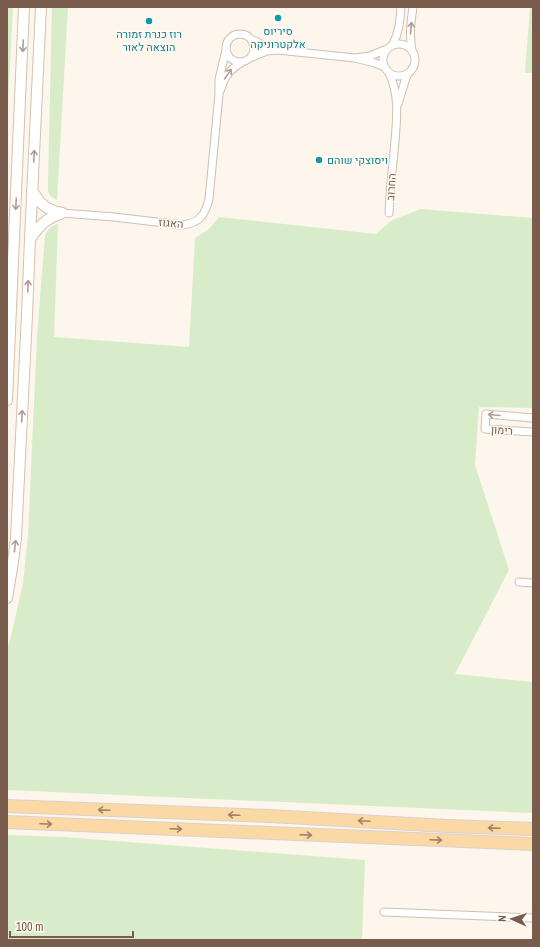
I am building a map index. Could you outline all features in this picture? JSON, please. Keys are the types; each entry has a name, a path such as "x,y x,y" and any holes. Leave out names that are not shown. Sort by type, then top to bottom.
{"main road":[{"path":"8,806 270,816 447,826 533,829"},
{"path":"7,822 533,844"}],"street":[{"path":"7,400 10,265 24,7"},
{"path":"7,598 16,538 41,7"},
{"path":"387,70 383,60 384,54 396,38 401,7"},
{"path":"278,50 253,40 248,35 238,33 229,38 226,50 229,57 237,62 246,62 252,57 267,51 278,50 355,58 375,63 398,76 404,76 415,65 415,57 410,40 413,7"},
{"path":"252,57 255,47 253,40"},
{"path":"355,58 370,56 397,44 407,46 412,50"},
{"name":"האגוז","path":"62,213 182,225 189,224 203,216 209,199 219,94 219,79 226,50"},
{"name":"האגוז","path":"219,94 227,75 233,67 241,62"},
{"name":"החרוב","path":"387,70 393,80 397,112 389,214"},
{"name":"החרוב","path":"397,112 408,73"},
{"path":"32,190 41,204 54,212 62,213"},
{"path":"30,239 42,223 48,218 62,213"},
{"name":"רימון","path":"533,418 486,414 485,429 533,432"},
{"path":"519,582 533,583"},
{"path":"384,912 533,918"}],"green space":[{"path":"7,7 13,7 7,123"},
{"path":"52,7 68,7 57,200 48,192"},
{"path":"530,7 533,7 533,73 525,73"},
{"path":"421,209 533,218 533,408 479,407 475,465 509,570 455,674 533,682 533,813 7,790 7,650 23,583 28,536 37,336 45,236 49,230 58,224 54,337 189,347 195,238 209,229 219,217 376,234 392,220"},
{"path":"7,835 64,837 365,860 362,940 7,940"}],"place":[{"name":"סיריוס אלקטרוניקה","path":"278,18"},
{"name":"רוז כנרת זמורה הוצאה לאור","path":"149,21"},
{"name":"ויסוצקי שוהם","path":"319,160"}]}
